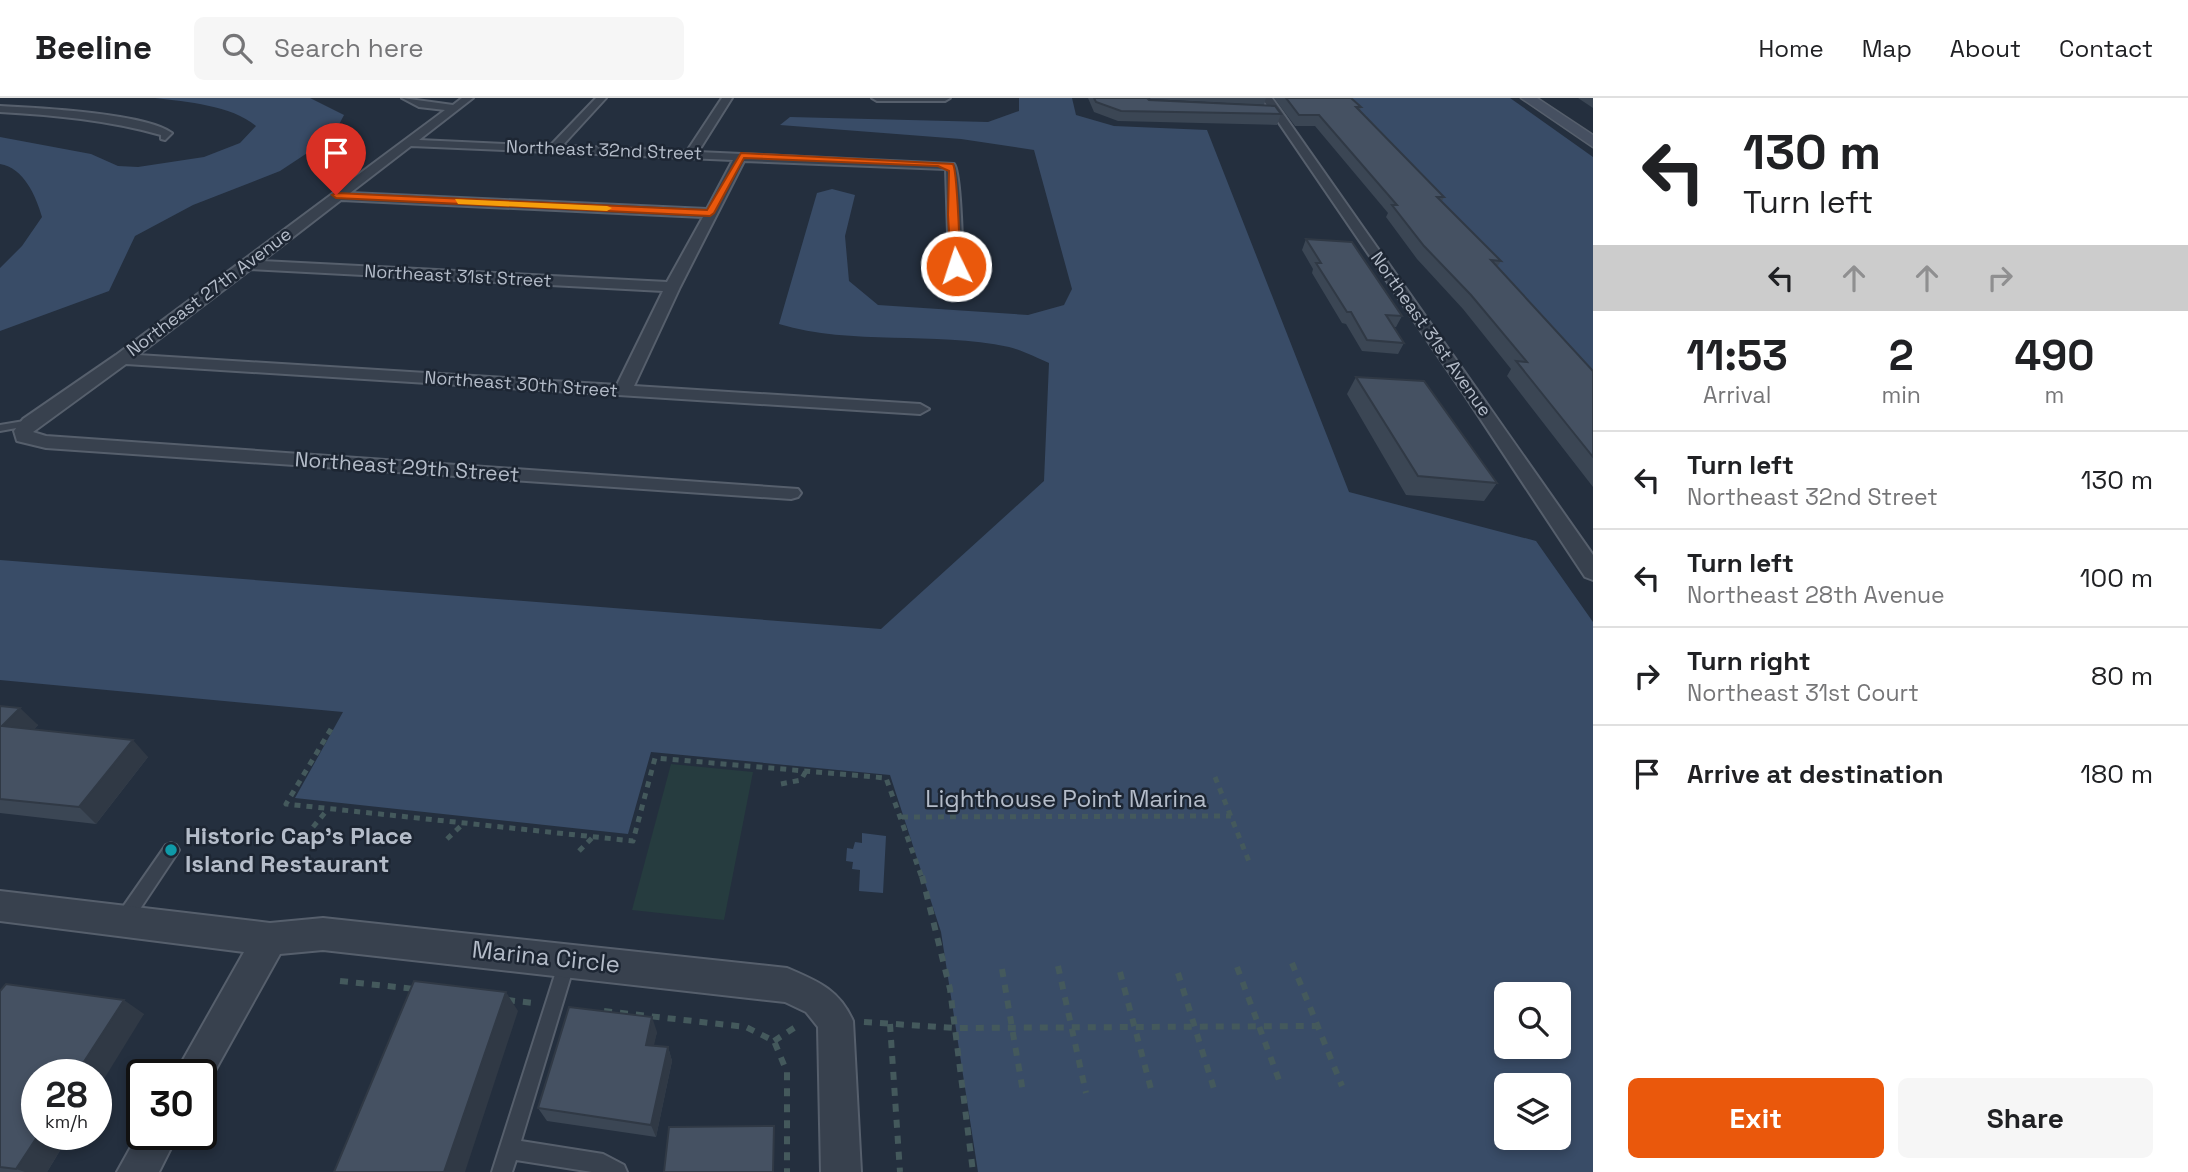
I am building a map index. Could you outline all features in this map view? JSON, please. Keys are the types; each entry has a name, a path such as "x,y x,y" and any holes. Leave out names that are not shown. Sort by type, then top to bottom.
{"main road":[{"path":"1528,98 1593,142"}],"street":[{"path":"407,98 423,105 454,108"},
{"name":"Northeast 27th Avenue","path":"27,430 468,98"},
{"path":"554,148 601,98"},
{"path":"691,154 727,98"},
{"path":"877,98 945,98"},
{"name":"Northeast 31st Avenue","path":"1268,106 1474,394 1593,572"},
{"path":"0,109 62,112 133,122 167,133 165,137"},
{"name":"Northeast 32nd Street","path":"408,143 950,166 953,171 952,215 956,266"},
{"path":"623,390 671,287 741,156"},
{"path":"336,195 710,213"},
{"name":"Northeast 31st Street","path":"245,264 671,287"},
{"name":"Northeast 30th Street","path":"122,359 920,409"},
{"name":"Northeast 29th Street","path":"27,430 46,442 791,493"},
{"name":"Marina Circle","path":"0,906 270,939 323,934 787,985 827,1010"},
{"path":"201,1059 270,939"},
{"path":"827,1010 841,1172"},
{"path":"137,1172 150,1150"}],"lane":[{"path":"0,428 27,430"},
{"path":"122,922 171,850"},
{"path":"502,1172 567,960"},
{"path":"509,1149 603,1164 617,1172"}],"path":[{"path":"331,729 286,804 634,841 655,758 886,778 937,929 955,1028 973,1172"},
{"path":"781,784 801,780 806,771"},
{"path":"1214,777 1250,864"},
{"path":"313,827 328,808"},
{"name":"Lighthouse Point Marina","path":"901,817 1231,816"},
{"path":"447,839 464,823"},
{"path":"579,851 593,837"},
{"path":"1292,963 1342,1086"},
{"path":"1058,966 1086,1093"},
{"path":"1237,967 1279,1080"},
{"path":"1002,969 1023,1092"},
{"path":"1120,972 1151,1089"},
{"path":"1178,973 1214,1089"},
{"path":"340,981 430,991"},
{"path":"411,1001 416,989"},
{"path":"498,999 746,1027 774,1041 787,1073 787,1172"},
{"path":"827,1010 890,1024 955,1028 1318,1026"},
{"path":"890,1024 900,1172"}],"green space":[{"path":"671,764 753,772 724,920 632,910"}],"water":[{"path":"155,98 310,98 344,115 333,136 280,171 193,205 135,236 109,291 0,331 0,268 22,246 42,217 28,184 16,171 0,164 0,137 91,154 118,166 138,167 204,157 240,143 256,126 221,109"},
{"path":"1019,98 1072,98 1076,115 1114,126 1207,130 1349,492 1536,541 1593,622 1593,1172 978,1172 941,932 890,775 651,752 628,834 295,798 343,712 0,680 0,560 881,629 1044,481 1049,363 1014,348 980,342 835,335 779,324 817,193 832,189 855,195 845,236 849,281 878,305 1028,315 1064,305 1072,289 1034,150 961,139 780,125 790,117 988,122 1019,111"},
{"path":"1344,98 1510,98 1593,157 1593,377"},
{"path":"862,833 886,836 883,893 859,891 860,870 852,869 853,862 846,861 847,848 853,849 855,842 862,843"}],"building":[{"path":"1094,98 1147,98 1275,106 1281,114 1121,111 1096,102"},
{"path":"1286,98 1351,98 1361,107 1356,107 1444,197 1437,197 1501,261 1491,260 1593,371 1593,457 1516,361 1527,362 1471,295 1424,246 1392,205 1397,205 1319,115 1299,115"},
{"path":"1306,239 1352,242 1402,316 1386,315 1404,343 1367,340 1351,312 1347,312 1316,263 1321,263"},
{"path":"1356,377 1424,381 1497,483 1418,476"},
{"path":"0,706 20,708 2,726 133,740 79,807 0,799"},
{"path":"414,981 506,992 444,1172 334,1172"},
{"path":"6,984 124,1000 86,1059 21,1059 21,1150 28,1150 16,1169 0,1167 0,991"},
{"path":"569,1007 652,1017 646,1045 668,1047 651,1125 538,1108"},
{"path":"774,1126 773,1172 664,1172 669,1127"}],"slow traffic":[{"path":"458,201 607,208"}],"place":[{"name":"Historic Cap's Place Island Restaurant","path":"171,850"}],"route":[{"path":"336,195 710,213 741,156 938,164 950,166 953,171 952,215 956,266"}]}
